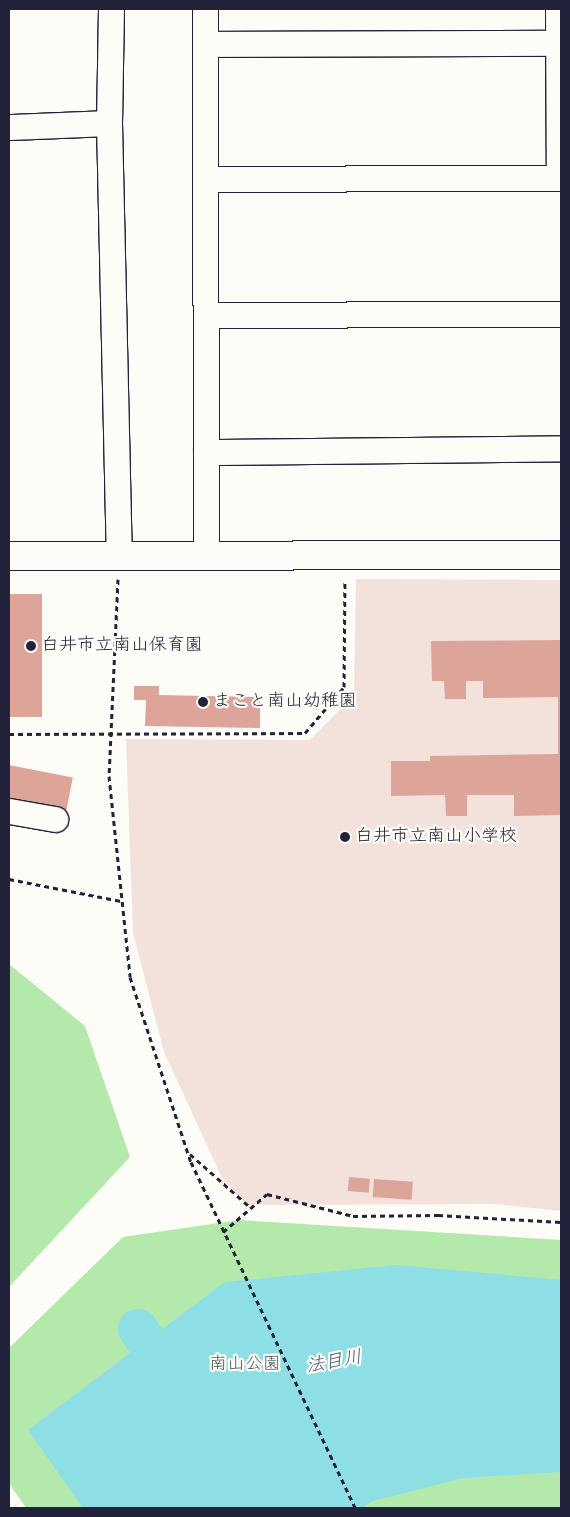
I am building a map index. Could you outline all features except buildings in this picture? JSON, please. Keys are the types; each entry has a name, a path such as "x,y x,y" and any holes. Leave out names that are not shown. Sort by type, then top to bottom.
{"street":[{"path":"111,9 109,123 118,557"},
{"path":"205,9 206,557"},
{"path":"205,179 560,178 558,9"},
{"path":"205,44 558,43"},
{"path":"9,127 109,123"},
{"path":"206,315 561,314"},
{"path":"206,452 561,448"},
{"path":"9,556 561,555"},
{"path":"9,812 56,819"}],"path":[{"path":"9,734 305,733 344,687 346,556"},
{"path":"118,557 110,776 130,977 188,1152 223,1232 355,1508"},
{"path":"9,879 121,901"},
{"path":"188,1152 251,1208"},
{"path":"223,1232 267,1194 353,1216 438,1215 561,1222"}],"shaded area":[{"name":"白井市立南山小学校","path":"356,579 561,580 561,1211 495,1204 247,1205 222,1178 164,1052 133,933 126,739 310,740 354,695"}],"green space":[{"path":"9,964 85,1026 130,1157 9,1287"},
{"name":"南山公園","path":"239,1220 561,1240 561,1508 26,1508 9,1483 9,1348 123,1237"}],"water":[{"name":"南山公園","path":"397,1265 561,1280 561,1472 463,1478 373,1501 361,1508 83,1508 28,1430 225,1282"}],"waterway":[{"name":"法目川","path":"138,1329 177,1386"}],"place":[{"name":"白井市立南山保育園","path":"31,646"},
{"name":"まこと南山幼稚園","path":"203,702"},
{"name":"白井市立南山小学校","path":"345,837"}]}
